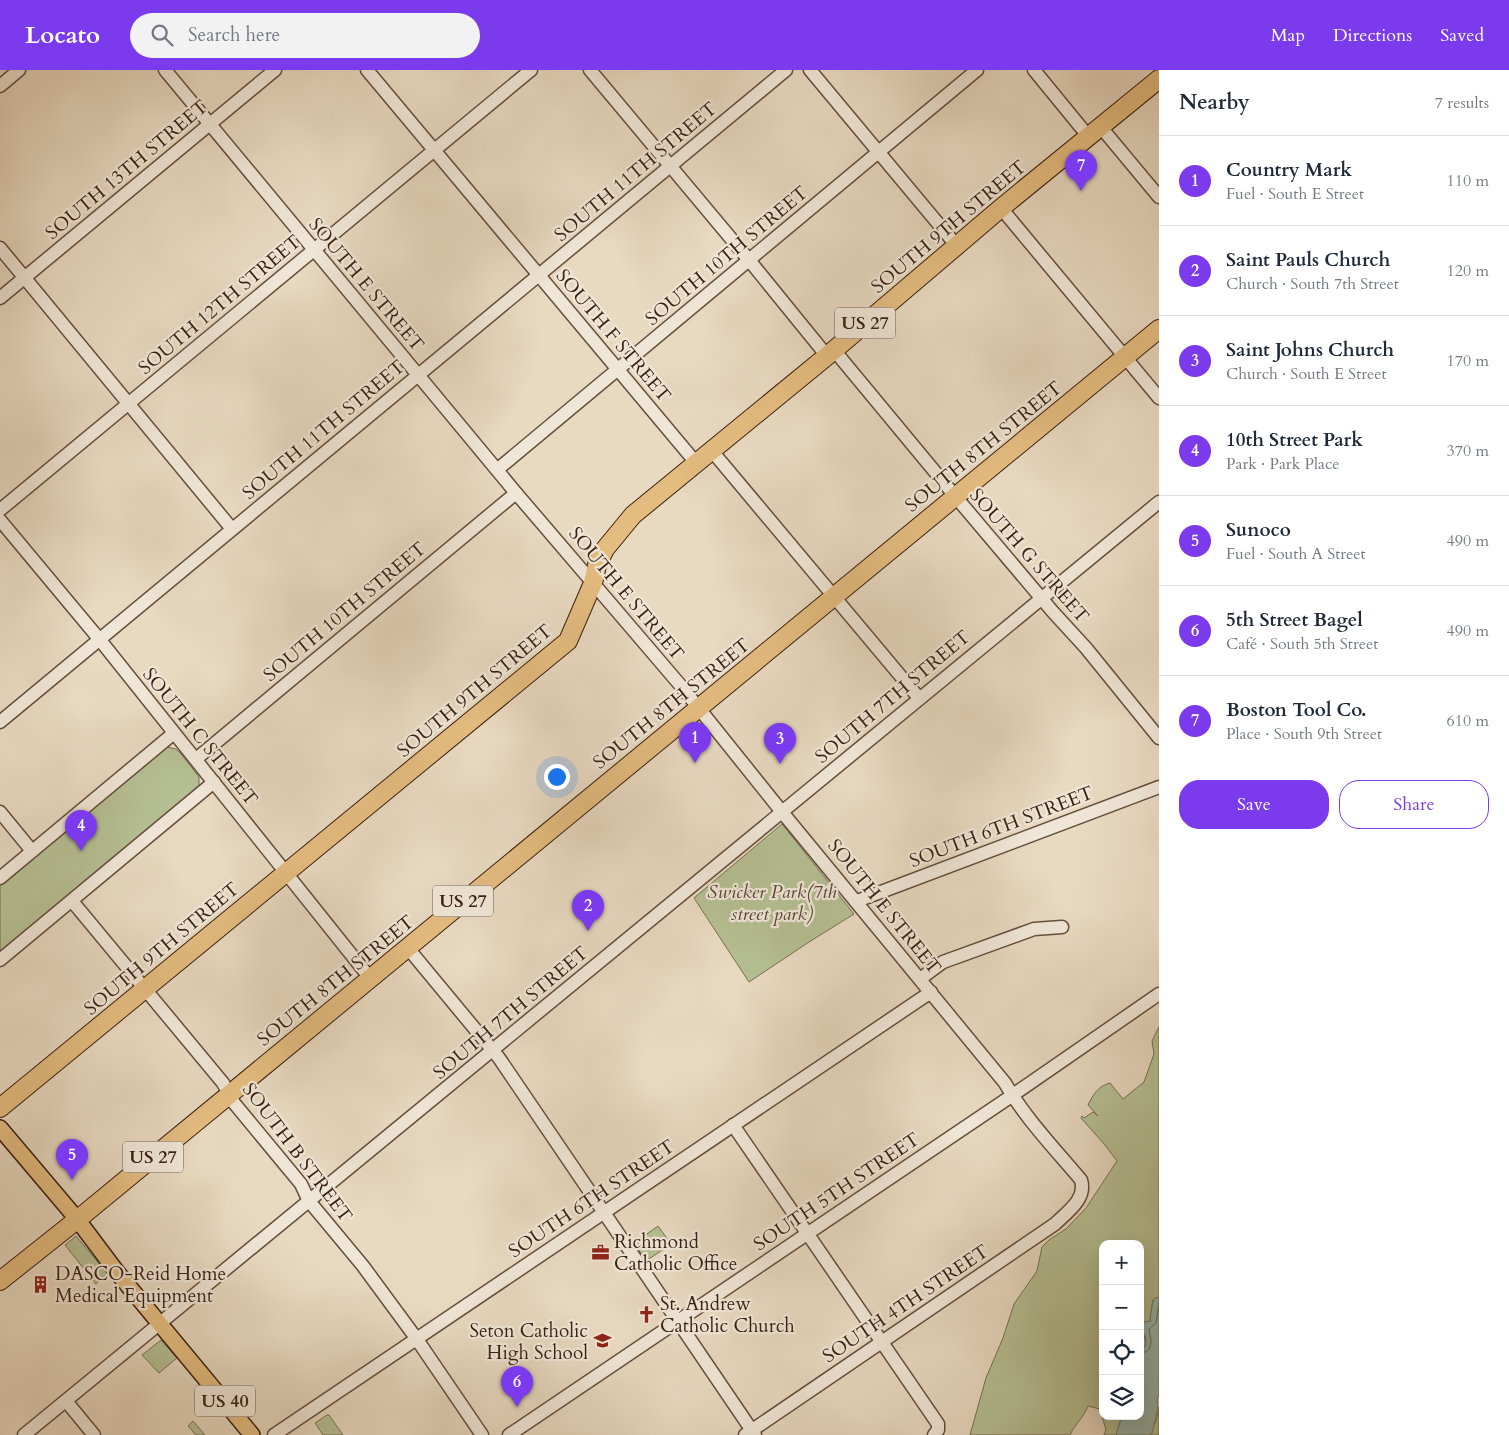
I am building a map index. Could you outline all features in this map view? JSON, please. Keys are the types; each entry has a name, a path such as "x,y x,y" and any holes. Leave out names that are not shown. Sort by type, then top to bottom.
{"highway":[{"name":"SOUTH 9TH STREET","path":"0,1108 568,641 593,583 597,565 605,549 633,515 831,353 956,245 1159,79"},
{"name":"SOUTH 8TH STREET","path":"0,1281 1159,329"}],"main road":[{"name":"US 40","path":"0,1128 77,1219 116,1271 252,1435"}],"street":[{"path":"0,86 19,70"},
{"name":"SOUTH E STREET","path":"165,70 516,492 615,607 1005,1082 1037,1128 1081,1180 1084,1189 1081,1196"},
{"name":"SOUTH 13TH STREET","path":"0,298 275,70"},
{"name":"SOUTH F STREET","path":"368,70 697,464"},
{"name":"SOUTH 12TH STREET","path":"0,510 531,70"},
{"name":"SOUTH G STREET","path":"590,70 749,260 1086,648 1159,738"},
{"name":"SOUTH 11TH STREET","path":"0,722 786,70"},
{"path":"810,70 956,245"},
{"name":"SOUTH 10TH STREET","path":"498,469 977,70"},
{"path":"1034,70 1159,197"},
{"path":"1001,208 1159,398"},
{"path":"0,248 232,529"},
{"path":"712,451 919,698"},
{"name":"SOUTH 10TH STREET","path":"196,759 516,492"},
{"name":"SOUTH 7TH STREET","path":"24,1435 1159,502"},
{"name":"SOUTH C STREET","path":"0,520 100,640 370,978"},
{"path":"0,878 174,733"},
{"path":"0,960 214,782"},
{"name":"SOUTH 6TH STREET","path":"857,901 1159,787"},
{"path":"0,812 32,851"},
{"name":"SOUTH B STREET","path":"72,900 223,1083 234,1103 301,1184 309,1202 351,1252 416,1338 482,1435"},
{"path":"920,979 943,962 1034,928 1062,927"},
{"path":"407,947 493,1051 604,1212 751,1434"},
{"name":"SOUTH 6TH STREET","path":"274,1435 931,992"},
{"name":"SOUTH 5TH STREET","path":"509,1435 1013,1095 1159,994"},
{"path":"733,1125 938,1424 938,1430 934,1435"},
{"name":"SOUTH 4TH STREET","path":"751,1434 881,1342 1055,1224 1072,1208 1081,1196"},
{"path":"66,1401 94,1435"}],"green space":[{"path":"167,747 176,749 182,755 199,777 199,787 0,953 0,885"},
{"name":"Swicker Park(7th street park)","path":"782,824 854,914 749,982 694,898"},
{"path":"1159,1027 1159,1299 1153,1300 1151,1321 1144,1322 1144,1240 1099,1240 1099,1409 1088,1406 1070,1435 970,1435 986,1378 1003,1338 1014,1304 1037,1271 1042,1247 1066,1229 1086,1208 1117,1161 1081,1118 1093,1112 1098,1116 1088,1105 1094,1094 1102,1086 1110,1083 1123,1099 1144,1082 1154,1054 1152,1041"},
{"path":"658,1226 671,1244 646,1261 634,1243"},
{"path":"76,1236 107,1273 96,1284 65,1245"},
{"path":"161,1340 177,1358 159,1373 142,1355"},
{"path":"1159,1407 1159,1435 1149,1435 1156,1421"},
{"path":"329,1415 343,1435 323,1435 315,1423"},
{"path":"1103,1420 1121,1420 1116,1435 1104,1435 1106,1430"},
{"path":"193,1421 205,1435 196,1435 188,1426"}],"water":[{"path":"1157,1297 1159,1299 1159,1394 1152,1433 1149,1435 1116,1435 1121,1420 1144,1420 1144,1347 1146,1340 1144,1322 1151,1321 1153,1300"}],"place":[{"name":"Boston Tool Co.","path":"1081,191"},
{"name":"Country Mark","path":"695,763"},
{"name":"Saint Johns Church","path":"780,764"},
{"name":"10th Street Park","path":"81,851"},
{"name":"Saint Pauls Church","path":"588,931"},
{"name":"Sunoco","path":"72,1180"},
{"name":"Richmond Catholic Office","path":"600,1252"},
{"name":"DASCO-Reid Home Medical Equipment","path":"41,1284"},
{"name":"St. Andrew Catholic Church","path":"646,1314"},
{"name":"Seton Catholic High School","path":"602,1341"},
{"name":"5th Street Bagel","path":"517,1407"}]}
